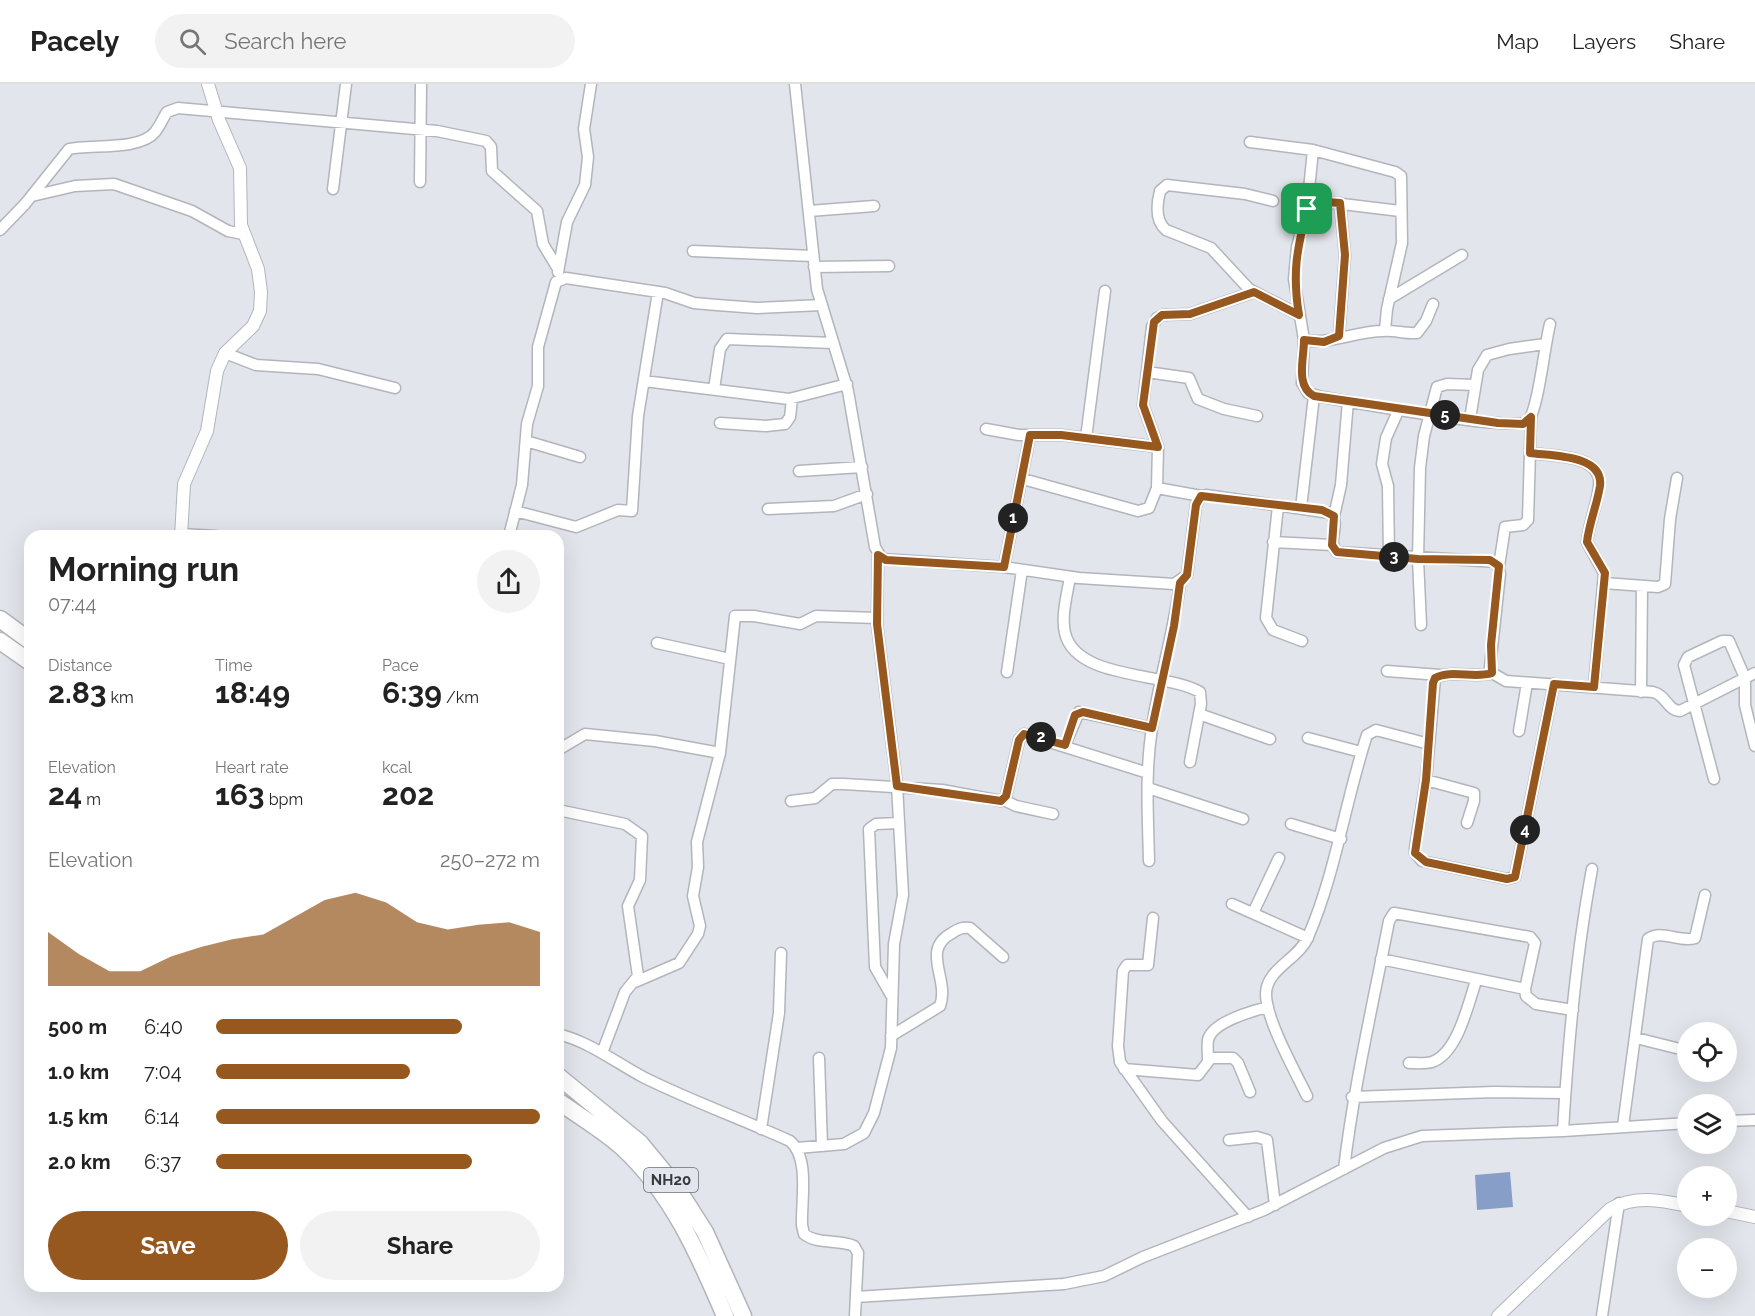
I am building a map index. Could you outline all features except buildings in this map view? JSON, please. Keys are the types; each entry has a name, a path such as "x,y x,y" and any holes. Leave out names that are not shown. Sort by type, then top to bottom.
{"highway":[{"path":"0,619 24,637"},
{"path":"0,641 24,658"},
{"name":"NH20","path":"564,1081 640,1143 677,1188 705,1233 743,1316"},
{"name":"NH20","path":"564,1105 622,1147 665,1198 690,1236 725,1316"}],"street":[{"path":"181,530 184,484 207,431 214,381 225,353 254,326 260,311 260,277 243,234 240,215 240,168 216,112 208,84"},
{"path":"333,189 346,84"},
{"path":"420,182 421,84"},
{"path":"510,530 525,468 527,424 538,387 538,347 556,282 567,222 585,185 588,157 584,129 591,84"},
{"path":"795,84 814,262 822,305 846,384 878,555 877,618 886,716 897,786 903,895 894,944 891,1036 885,1076 870,1124 854,1141 797,1148"},
{"path":"0,230 32,196 69,149 111,147 150,137 172,109 216,112 420,129 464,135 489,144 492,171 537,211 543,244 558,270"},
{"path":"1250,142 1313,150 1399,173 1402,180 1400,212 1402,243 1389,299 1385,330"},
{"path":"1313,150 1307,209 1294,269 1304,340 1302,387 1314,396 1431,414 1517,425 1528,422 1531,417"},
{"path":"32,196 75,186 114,184 192,211 228,231 243,234"},
{"path":"1273,201 1245,194 1167,185 1163,186 1160,191 1158,210 1162,227 1174,235 1211,248 1243,284 1299,315"},
{"path":"1307,209 1326,202 1400,212"},
{"path":"1339,336 1345,255 1340,203"},
{"path":"809,211 874,206"},
{"path":"693,251 889,266"},
{"path":"1389,299 1462,255"},
{"path":"556,282 566,278 658,292 694,303 747,308 822,305"},
{"path":"1086,438 1105,291"},
{"path":"515,511 576,527 618,510 632,511 638,416 658,292"},
{"path":"1023,479 1138,511 1149,508 1157,488 1158,447 1143,405 1152,327 1157,318 1162,315 1199,312 1254,292"},
{"path":"1304,340 1324,342 1339,336 1385,330 1417,333 1426,321 1433,304"},
{"path":"1492,673 1491,645 1505,527 1523,525 1528,520 1531,417 1550,324"},
{"path":"714,389 720,349 727,339 833,343"},
{"path":"1470,418 1478,370 1487,355 1545,344"},
{"path":"225,353 256,366 318,369 395,388"},
{"path":"1147,372 1189,378 1193,381 1198,399 1224,409 1257,416"},
{"path":"644,381 792,399 846,384"},
{"path":"1421,625 1418,559 1421,455 1437,387 1447,384 1475,385"},
{"path":"1301,508 1314,396"},
{"path":"720,423 766,426 785,424 790,417 792,399"},
{"path":"1348,401 1342,477 1334,516 1333,549 1343,553 1389,557 1490,560 1499,566"},
{"path":"1389,557 1388,486 1382,464 1386,438 1399,408"},
{"path":"986,429 1158,447"},
{"path":"1004,567 1030,435"},
{"path":"526,441 580,457"},
{"path":"1530,453 1577,459 1588,464 1598,475 1599,487 1587,542 1588,548 1603,567 1604,583 1594,687"},
{"path":"799,471 862,467"},
{"path":"1604,583 1658,587 1665,584 1670,519 1677,478"},
{"path":"1157,488 1201,496 1322,510 1334,516"},
{"path":"768,509 834,506 867,494"},
{"path":"1149,861 1148,773 1152,728 1174,626 1180,583 1187,575 1196,505 1201,496"},
{"path":"1278,506 1266,618 1273,630 1302,641"},
{"path":"1273,542 1332,545"},
{"path":"878,555 886,560 1004,567 1070,577 1180,583"},
{"path":"1007,672 1022,570"},
{"path":"1070,577 1064,624 1065,634 1075,652 1091,662 1200,692 1202,696 1190,762"},
{"path":"1641,692 1642,586"},
{"path":"635,982 679,963 698,934 700,926 693,896 698,867 697,842 720,753 735,616 754,616 800,624 816,616 877,618"},
{"path":"1714,779 1684,665 1688,657 1729,641 1750,676 1745,705 1755,746"},
{"path":"657,643 730,659"},
{"path":"1387,671 1473,677 1492,673 1506,681 1658,693 1675,711 1694,705 1750,676"},
{"path":"1440,675 1433,683 1426,780 1415,848 1418,858 1426,862 1513,879 1517,873 1554,684"},
{"path":"1519,731 1527,683"},
{"path":"1065,745 1079,712 1152,728"},
{"path":"1199,714 1270,740"},
{"path":"1307,1096 1268,1006 1266,991 1273,976 1300,951 1308,938 1330,881 1367,735 1372,730 1429,744"},
{"path":"564,746 585,734 655,741 720,753"},
{"path":"1004,800 1021,736 1033,735 1148,773"},
{"path":"1308,738 1362,752"},
{"path":"1426,780 1474,793 1474,801 1467,823"},
{"path":"791,801 815,798 832,784 897,786 1004,800 1023,809 1053,814"},
{"path":"1148,788 1243,819"},
{"path":"564,811 625,824 642,836 640,879 628,906 638,976 625,992 602,1053"},
{"path":"891,995 875,967 869,829 876,824 899,823"},
{"path":"1291,824 1341,838"},
{"path":"1253,913 1279,858"},
{"path":"1563,1131 1573,1010 1592,869"},
{"path":"1623,1126 1648,939 1658,935 1686,940 1695,938 1706,895"},
{"path":"1232,903 1308,938"},
{"path":"1344,1169 1352,1097 1389,921 1394,913 1530,937 1535,943 1525,989 1529,1001 1573,1010"},
{"path":"1153,918 1148,965 1127,965 1123,971 1118,1054 1124,1069 1162,1121 1248,1217"},
{"path":"891,1036 940,1006 942,992 937,953 938,942 944,937 960,928 970,928 1003,957"},
{"path":"761,1129 779,1013 781,953"},
{"path":"1381,959 1476,981 1525,989"},
{"path":"1409,1063 1435,1061 1450,1046 1458,1033 1476,981"},
{"path":"1124,1069 1198,1075 1203,1071 1208,1059 1207,1042 1213,1032 1239,1015 1268,1006"},
{"path":"564,1037 602,1053 673,1091 790,1141 797,1148 801,1159 804,1234 810,1238 854,1246 858,1262 855,1316"},
{"path":"1636,1038 1677,1048"},
{"path":"1208,1059 1221,1057 1236,1060 1250,1092"},
{"path":"819,1058 822,1146"},
{"path":"1352,1097 1494,1092 1565,1093"},
{"path":"1737,1121 1755,1120"},
{"path":"856,1297 1084,1282 1248,1217 1384,1148 1422,1136 1563,1131 1677,1124"},
{"path":"1229,1140 1257,1137 1267,1140 1275,1205"},
{"path":"1498,1316 1600,1217 1619,1203 1641,1199 1677,1204"},
{"path":"1602,1316 1619,1203"},
{"path":"1737,1213 1755,1217"}],"water":[{"path":"1510,1172 1513,1207 1477,1210 1475,1175"}],"route":[{"path":"1326,202 1340,203 1345,242 1339,336 1324,342 1304,340 1302,387 1308,393 1314,396 1517,425 1528,422 1531,417 1530,453 1577,459 1594,469 1600,481 1587,542 1588,548 1605,573 1594,687 1554,684 1545,738 1515,877 1507,879 1426,862 1418,858 1415,853 1426,780 1433,683 1440,675 1473,677 1492,673 1491,645 1500,574 1497,562 1418,559 1337,552 1332,545 1334,516 1322,510 1201,496 1196,505 1187,575 1180,583 1174,626 1152,728 1079,712 1075,715 1065,745 1024,734 1019,740 1006,796 1001,801 942,790 897,786 886,716 877,624 878,555 886,560 920,561 955,566 1004,567 1030,435 1061,435 1158,447 1143,405 1154,322 1162,315 1199,312 1254,292 1299,315 1294,269 1307,209 1326,202"}]}
